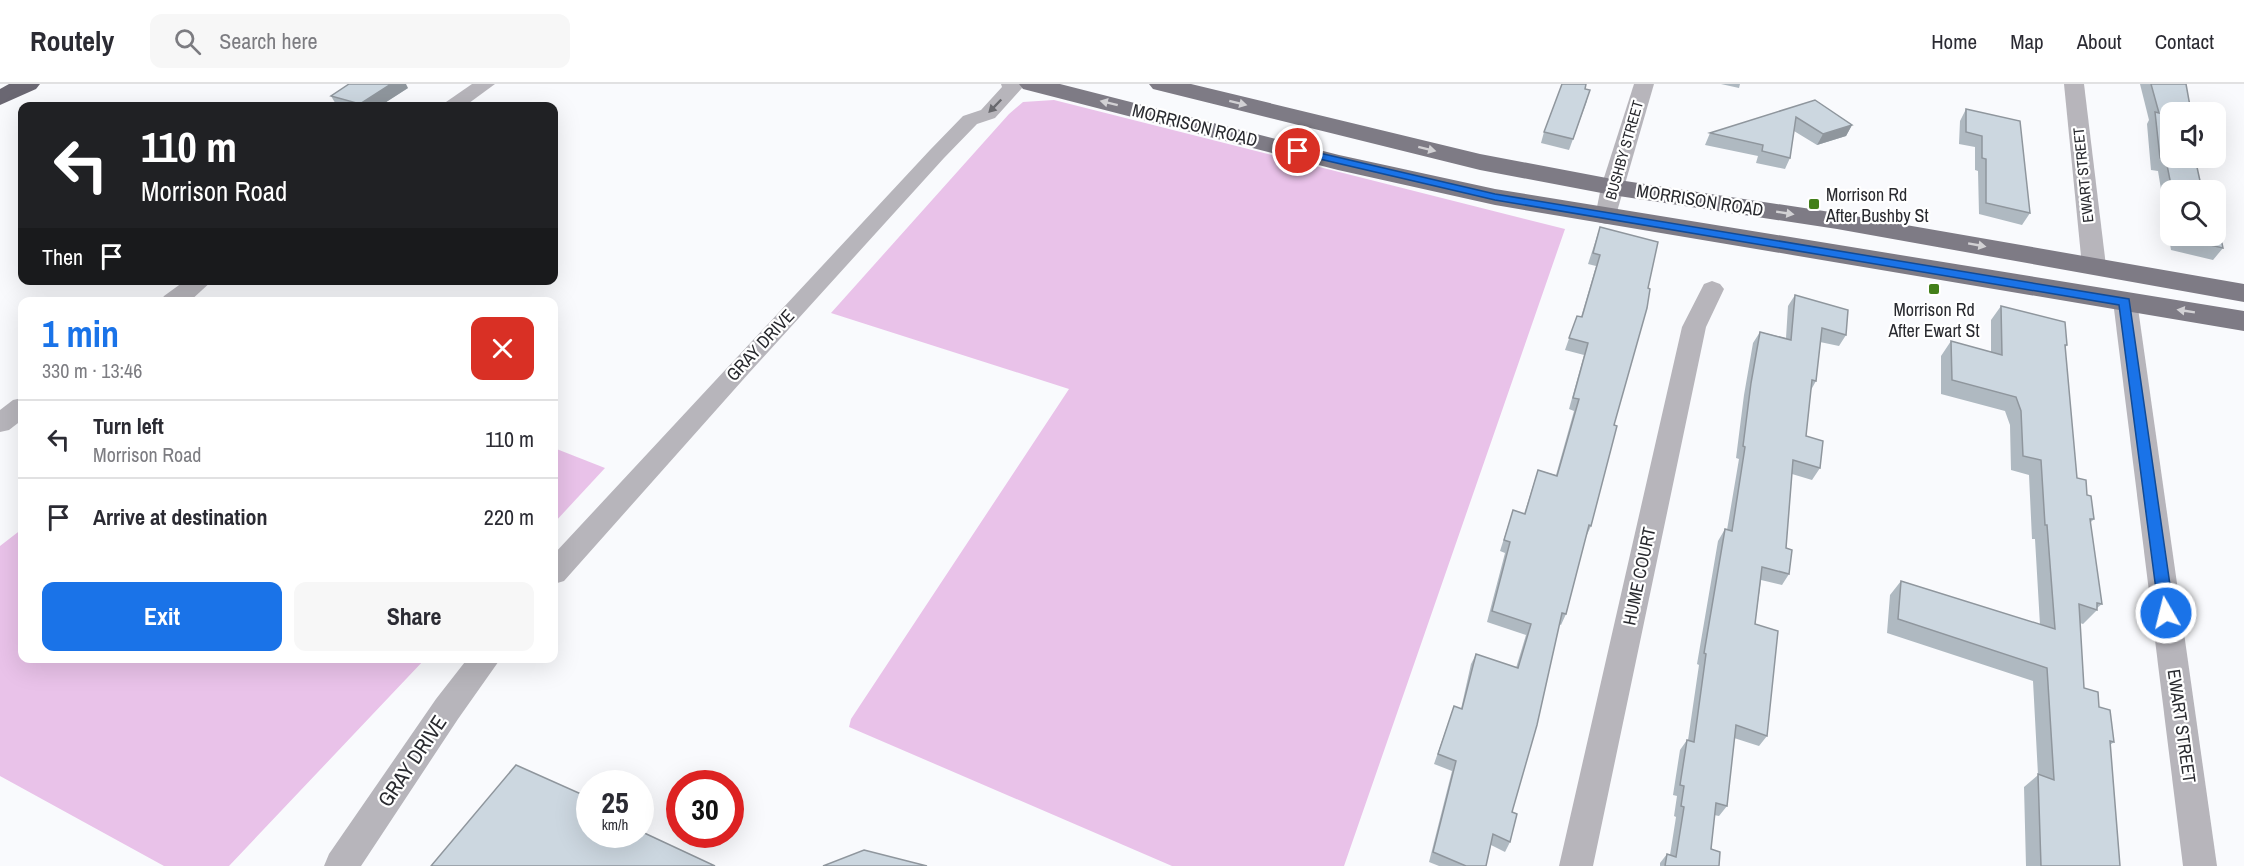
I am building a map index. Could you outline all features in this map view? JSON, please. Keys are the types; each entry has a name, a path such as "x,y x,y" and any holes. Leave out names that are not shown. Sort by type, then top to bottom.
{"highway":[{"path":"0,98 28,84"}],"main road":[{"name":"MORRISON ROAD","path":"1032,84 1338,162 1495,197 2244,321"},
{"name":"MORRISON ROAD","path":"1161,84 1197,88 1480,162 1612,187 1837,221 2244,293"}],"street":[{"path":"459,102 485,84"},
{"name":"GRAY DRIVE","path":"970,120 970,110 994,84"},
{"name":"GRAY DRIVE","path":"558,569 740,366 970,120 988,114 1012,88 1011,84"},
{"name":"BUSHBY STREET","path":"1606,217 1612,187 1644,84"},
{"name":"EWART STREET","path":"2074,84 2094,266"},
{"path":"179,297 195,285"},
{"name":"HUME COURT","path":"1576,866 1694,327 1712,289"},
{"name":"EWART STREET","path":"2125,302 2200,866"},
{"path":"0,423 18,410"},
{"name":"GRAY DRIVE","path":"341,866 447,709 482,663"}],"shaded area":[{"path":"1054,100 1565,229 1344,866 1172,866 849,727 851,719 1069,389 831,313 1009,114 1023,102"},
{"path":"558,450 605,468 558,519"},
{"path":"18,532 18,663 421,663 229,866 164,866 0,776 0,546"}],"building":[{"path":"349,84 391,84 363,102 353,102 331,96"},
{"path":"1562,84 1586,84 1585,89 1590,90 1573,139 1544,132"},
{"path":"2151,84 2186,84 2189,102 2160,102 2160,158 2155,112 2159,113"},
{"path":"1815,100 1852,125 1823,134 1796,117 1790,158 1762,151 1763,145 1710,133"},
{"path":"1966,109 2020,121 2030,213 1986,203 1986,159 1982,158 1982,136 1966,132"},
{"path":"2168,168 2197,168 2200,180 2170,180"},
{"path":"1600,227 1658,242 1648,288 1650,289 1647,308 1614,425 1617,426 1591,526 1589,525 1566,614 1562,613 1537,725 1512,812 1517,814 1510,842 1493,834 1486,866 1466,866 1433,852 1456,761 1438,754 1454,706 1462,709 1476,654 1518,668 1531,624 1492,611 1510,542 1504,540 1513,510 1525,514 1538,470 1557,476 1579,399 1573,398 1588,343 1569,338 1577,316 1582,317 1600,255 1593,253"},
{"path":"1795,295 1848,310 1846,335 1822,328 1816,381 1812,380 1806,436 1823,441 1820,468 1793,460 1786,548 1792,550 1789,574 1762,567 1755,624 1778,631 1767,736 1736,725 1727,806 1716,803 1711,849 1720,852 1719,866 1665,866 1667,854 1676,857 1684,807 1681,806 1684,786 1680,785 1687,740 1694,742 1706,654 1704,653 1725,529 1732,531 1745,447 1743,446 1751,383 1760,332 1791,340"},
{"path":"2001,306 2065,322 2077,478 2086,480 2087,495 2091,496 2094,519 2090,519 2102,604 2097,603 2097,610 2079,604 2084,688 2098,692 2099,707 2110,710 2114,742 2110,741 2120,866 2041,866 2038,774 2054,780 2047,668 1898,619 1901,581 2055,629 2041,460 2023,456 2021,411 2016,397 1952,380 1951,341 2002,355"},
{"path":"516,765 576,792 576,848 654,848 654,838 666,843 666,848 676,848 715,866 431,866"},
{"path":"864,850 927,866 823,866"}],"place":[{"name":"Morrison Rd After Bushby St","path":"1814,204"},
{"name":"Morrison Rd After Ewart St","path":"1934,289"}],"route":[{"path":"1298,151 1495,197 2125,302 2166,613"}]}
